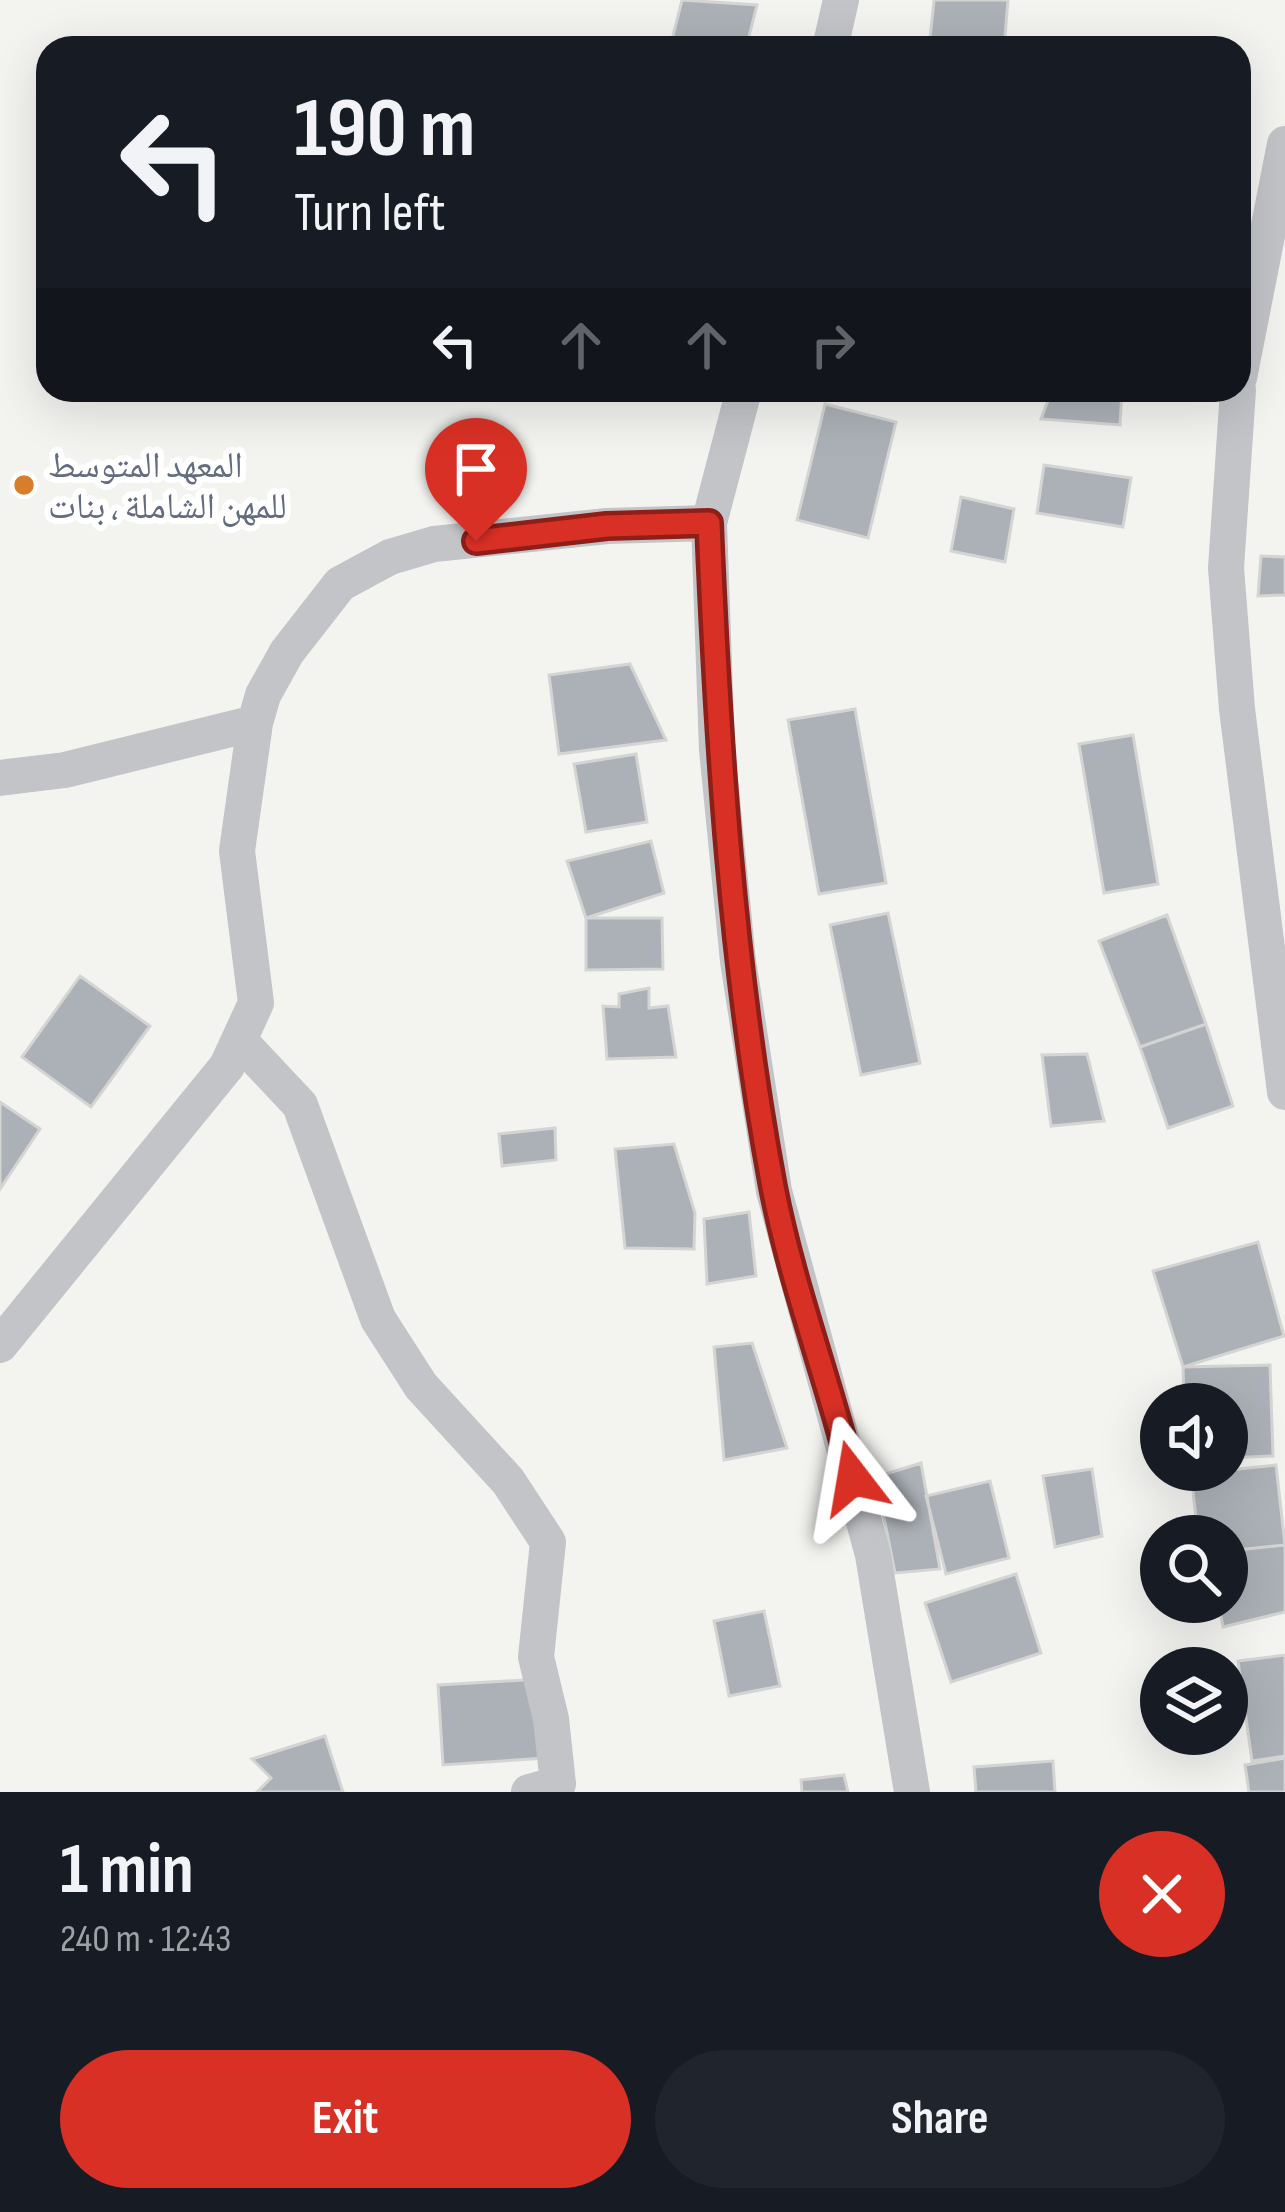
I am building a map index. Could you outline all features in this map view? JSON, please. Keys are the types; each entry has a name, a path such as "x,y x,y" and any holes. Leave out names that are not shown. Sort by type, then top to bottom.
{"street":[{"path":"833,36 841,0"},
{"path":"1251,318 1285,144"},
{"path":"741,402 709,523 717,750 739,961 774,1191 873,1556 912,1792"},
{"path":"1237,402 1226,568 1237,709 1285,1092"},
{"path":"0,1346 227,1066 256,1003 237,851 255,723 263,695 287,652 340,584 390,557 434,544 607,526 709,523"},
{"path":"0,778 65,770 255,723"},
{"path":"239,1040 299,1105 378,1319 422,1386 508,1481 548,1542 536,1657 551,1718 558,1784 529,1792"}],"building":[{"path":"682,0 757,5 749,36 673,36"},
{"path":"934,0 1008,0 1005,36 930,36"},
{"path":"1047,402 1121,402 1120,425 1041,419"},
{"path":"825,404 896,422 868,538 797,520"},
{"path":"1044,465 1131,478 1123,527 1037,513"},
{"path":"961,497 1014,509 1005,562 951,551"},
{"path":"1261,556 1285,557 1285,595 1258,596"},
{"path":"630,664 666,740 559,754 549,675"},
{"path":"855,709 886,883 819,894 788,720"},
{"path":"1133,735 1158,884 1104,893 1079,744"},
{"path":"636,754 647,822 586,832 574,764"},
{"path":"651,841 664,893 586,918 567,861"},
{"path":"888,913 920,1063 861,1075 830,925"},
{"path":"1167,915 1206,1024 1140,1047 1099,941"},
{"path":"586,918 662,918 663,969 586,970"},
{"path":"80,976 150,1026 91,1107 22,1057"},
{"path":"649,988 649,1008 668,1006 676,1057 607,1059 603,1006 619,1007 619,994"},
{"path":"1206,1024 1233,1106 1168,1128 1140,1047"},
{"path":"1087,1054 1104,1121 1051,1126 1042,1055"},
{"path":"0,1102 40,1129 0,1189"},
{"path":"555,1128 556,1160 502,1166 499,1134"},
{"path":"674,1144 695,1213 694,1249 625,1248 615,1149"},
{"path":"749,1212 756,1276 707,1284 704,1219"},
{"path":"1258,1242 1284,1336 1183,1367 1153,1271"},
{"path":"752,1343 787,1448 724,1460 714,1347"},
{"path":"1270,1365 1273,1456 1248,1457 1248,1383 1183,1383 1183,1367"},
{"path":"921,1463 940,1569 895,1573 876,1477"},
{"path":"1276,1465 1285,1545 1248,1549 1248,1515 1196,1515 1193,1491 1248,1491 1248,1468"},
{"path":"1092,1469 1102,1536 1055,1547 1043,1476"},
{"path":"990,1481 1009,1558 946,1574 926,1496"},
{"path":"1285,1545 1285,1612 1248,1621 1248,1549"},
{"path":"1016,1574 1041,1653 951,1682 925,1603"},
{"path":"764,1611 780,1686 729,1696 714,1621"},
{"path":"1285,1655 1285,1756 1252,1761 1248,1660"},
{"path":"540,1679 545,1758 443,1765 438,1685"},
{"path":"325,1736 343,1792 257,1792 271,1778 252,1759"},
{"path":"1285,1758 1285,1792 1249,1792 1245,1765"},
{"path":"1053,1761 1055,1792 976,1792 974,1767"},
{"path":"844,1775 848,1792 802,1792 801,1780"}],"place":[{"name":"المعهد المتوسط للمهن الشاملة ، بنات","path":"24,485"}],"route":[{"path":"476,541 607,526 709,523 717,750 739,961 774,1191 853,1478"}]}
